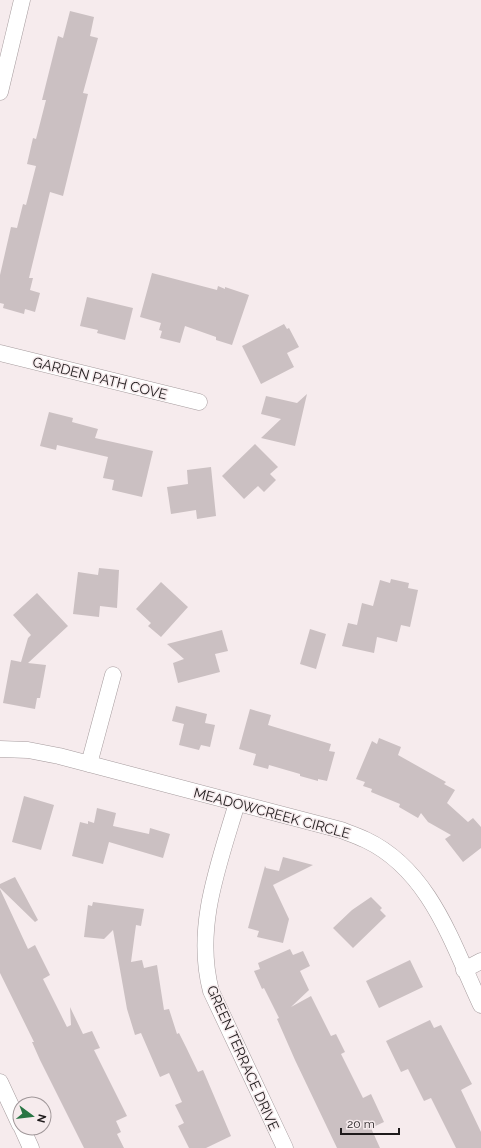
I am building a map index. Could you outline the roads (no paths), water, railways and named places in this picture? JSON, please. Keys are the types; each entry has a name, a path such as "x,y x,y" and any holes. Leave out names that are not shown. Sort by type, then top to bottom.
{"street":[{"path":"0,92 22,0"},
{"name":"GARDEN PATH COVE","path":"0,353 199,402"},
{"path":"89,764 112,675"},
{"name":"MEADOWCREEK CIRCLE","path":"0,749 28,750 59,756 341,830 367,840 390,855 411,874 429,896 481,1006"},
{"name":"GREEN TERRACE DRIVE","path":"237,803 209,900 204,945 207,976 211,991 285,1148"},
{"path":"464,970 481,961"},
{"path":"0,1082 12,1108"},
{"path":"26,1136 31,1148"}]}
